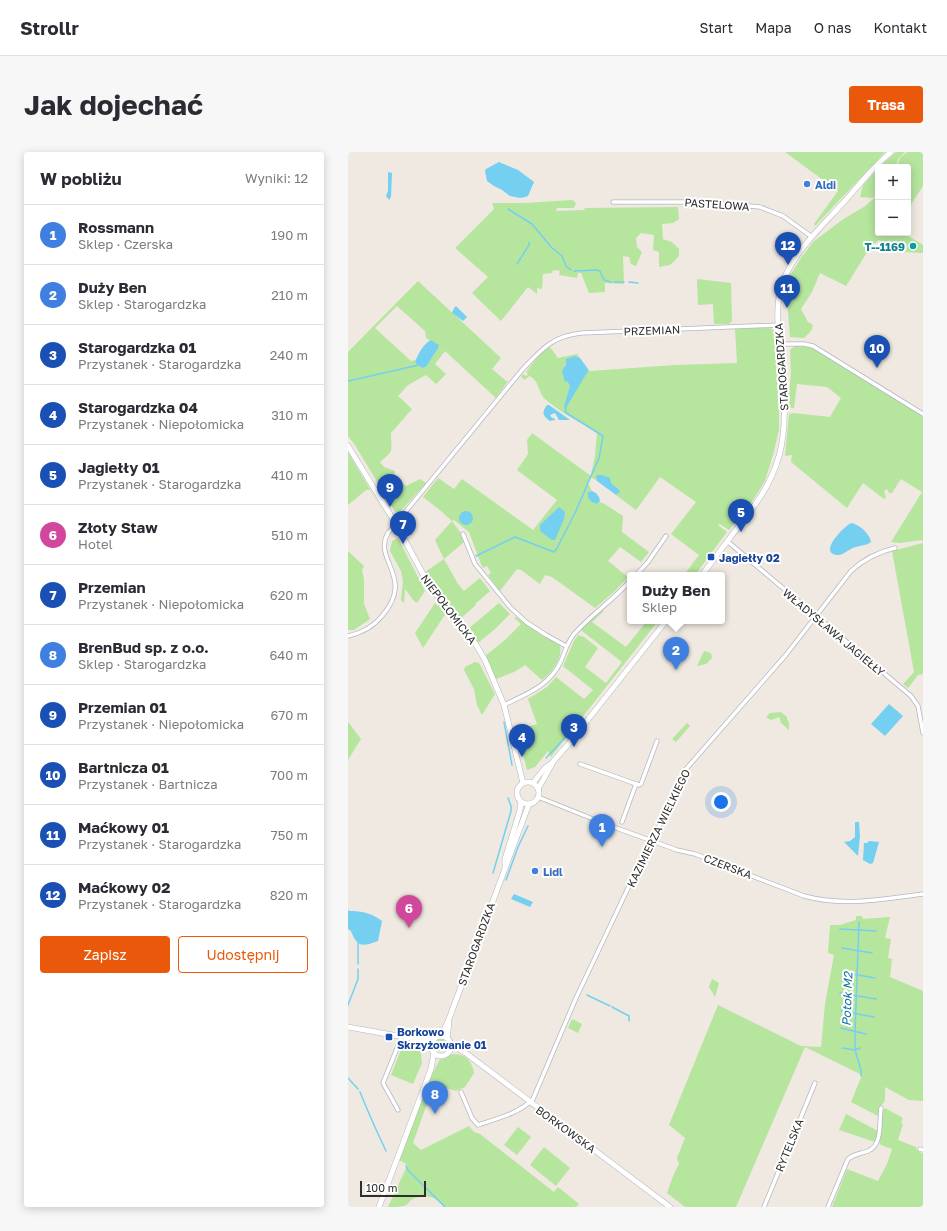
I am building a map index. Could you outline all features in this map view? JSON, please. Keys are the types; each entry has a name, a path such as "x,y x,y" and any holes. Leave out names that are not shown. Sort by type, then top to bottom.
{"main road":[{"name":"STAROGARDZKA","path":"704,572 758,502 769,481 779,456 782,443 784,417 778,302 784,278 798,254 812,237 891,152"},
{"name":"NIEPOŁOMICKA","path":"348,446 396,524 430,587 476,643 485,660 504,705 523,783"},
{"path":"552,762 538,790 538,797 535,802 529,804 521,802 517,796 518,788 523,783 532,783 552,762 664,624"},
{"path":"532,783 538,790"},
{"name":"STAROGARDZKA","path":"441,1036 449,1019 504,868 505,859 521,802"},
{"name":"STAROGARDZKA","path":"504,868 509,861 529,804"},
{"name":"STAROGARDZKA","path":"447,1038 449,1019"},
{"path":"348,1027 402,1036 415,1039 432,1046"},
{"path":"415,1039 434,1040 441,1036 447,1038 451,1044 450,1050 446,1054 440,1055 434,1052"},
{"path":"379,1207 431,1069 434,1052 432,1046 434,1040"},
{"name":"BORKOWSKA","path":"451,1044 670,1207"},
{"path":"450,1050 461,1051"},
{"path":"431,1069 440,1055"}],"street":[{"name":"PASTELOWA","path":"613,202 706,202 760,207 783,216 812,237"},
{"name":"PRZEMIAN","path":"348,636 354,635 378,622 392,603 396,590 395,577 387,559 384,544 385,539 539,351 556,340 570,334 778,325"},
{"path":"779,344 804,344 813,346 923,414"},
{"path":"463,534 475,564 510,607 526,622 566,646"},
{"path":"639,572 648,562 666,536"},
{"name":"WŁADYSŁAWA JAGIEŁŁY","path":"727,541 915,700 918,706 923,733"},
{"name":"KAZIMIERZA WIELKIEGO","path":"530,1102 533,1099 543,1077 587,974 686,769 785,656 855,567 864,559 876,553 895,548"},
{"path":"504,705 542,685 550,677 560,662 566,646 582,626 627,584"},
{"path":"580,764 636,784 641,784 657,747 657,741"},
{"path":"624,821 636,784"},
{"name":"CZERSKA","path":"538,797 608,825 677,850 695,854 815,899 853,902 923,894"},
{"path":"398,1110 383,1083 402,1036"},
{"name":"RYTELSKA","path":"764,1207 815,1083"},
{"path":"461,1092 472,1118 478,1125 502,1116 530,1102"},
{"path":"828,1207 848,1160 852,1155 868,1151 876,1144 879,1133 881,1108"}],"green space":[{"path":"785,152 885,152 815,226 814,224 838,191"},
{"path":"896,152 905,152 898,159 897,164 882,164"},
{"path":"907,152 923,152 923,186 911,204 911,164 898,164 900,158"},
{"path":"875,171 875,196 873,198 860,197 863,185"},
{"path":"875,198 875,236 909,236 923,245 923,253 883,251 886,244 879,240 871,246 846,286 820,273 812,292 801,309 808,322 813,325 811,331 804,338 790,337 786,286 789,277 813,242 842,220 865,206"},
{"path":"572,200 576,203 574,208 557,208 556,211 584,210 585,208 678,207 679,219 673,223 662,224 663,239 672,242 679,249 679,256 670,265 659,267 659,252 653,250 654,235 641,233 636,238 637,247 642,252 636,266 631,264 629,257 623,256 624,284 605,283 605,292 589,293 581,273 578,273 577,278 559,275 560,271 553,270 552,273 543,274 542,289 537,288 537,294 528,287 501,321 472,293 488,277 455,248 494,209 492,203 525,203"},
{"path":"697,279 731,283 732,321 729,324 714,324 713,304 698,305"},
{"path":"418,281 501,358 492,369 508,381 496,398 445,351 435,364 446,374 436,384 426,375 408,385 398,396 412,409 391,433 391,450 380,462 384,467 395,471 394,477 406,486 420,479 426,483 397,515 355,445 348,436 348,352","holes":["397,306 425,331 426,338 439,345 426,367 422,368 415,363 416,360 411,361 375,328"]},
{"path":"767,327 774,330 779,430 765,481 750,505 729,530 720,524 718,525 727,532 697,572 686,572 699,555 671,534 696,502 660,477 636,510 616,495 619,492 613,484 596,479 597,481 591,477 588,483 592,491 588,492 597,504 599,502 603,503 623,516 622,532 649,552 641,562 620,547 608,561 627,576 627,578 615,591 595,608 552,577 545,575 540,584 521,570 517,569 500,591 488,575 491,573 487,566 483,568 469,532 454,520 452,521 423,497 438,478 454,489 462,479 533,530 557,500 517,470 528,454 527,440 532,433 591,476 597,433 563,412 544,398 535,380 529,376 525,380 521,377 523,374 526,376 528,374 526,372 541,353 550,347 558,358 577,354 580,358 575,356 564,366 567,381 570,386 566,408 588,369 590,371 675,365 737,363 735,329"},
{"path":"795,346 810,347 817,350 923,416 923,543 922,540 900,543 891,542 922,492 901,479 892,493 889,493 887,489 884,491 886,497 884,499 863,483 847,508 791,462 792,455 785,456 789,414 794,413 830,417 841,398 827,387 797,384 794,408 788,408 791,372 790,350"},
{"path":"348,452 387,518 370,490 366,490 348,505"},
{"path":"452,521 460,532 464,542 444,559 435,540"},
{"path":"398,538 425,591 417,603 405,589 404,603 401,600 403,581 401,571 390,551 392,541"},
{"path":"923,543 923,674 918,675 908,688 903,684 914,672 892,551"},
{"path":"348,551 364,566 362,570 364,580 364,604 370,619 354,630 348,630"},
{"path":"444,559 458,584 464,591 480,578 490,591 460,619 433,585 425,572"},
{"path":"435,603 446,613 423,648 415,633"},
{"path":"499,603 510,614 478,643 468,629"},
{"path":"602,611 604,611 592,622 626,647 645,624 656,624 551,757 548,751 535,767 527,770 521,746 516,740 514,731 537,724 528,699 547,687 556,677 584,699 593,690 563,666 578,635 584,637 598,648 585,667 606,683 622,662 582,631 582,628"},
{"path":"516,617 543,636 560,645 560,655 556,665 542,680 525,665 514,672 496,679 485,656 505,640 521,624 514,618"},
{"path":"704,651 711,653 712,658 706,664 697,666"},
{"path":"475,662 479,663 495,694 482,715 477,705 474,689 464,670 465,667"},
{"path":"781,712 787,717 789,730 781,723 779,717 771,720 766,717 770,713"},
{"path":"348,722 361,739 348,760"},
{"path":"687,723 690,726 676,742 672,739"},
{"path":"856,916 862,916 863,919 890,917 885,938 891,939 888,958 892,959 890,977 923,991 923,1101 909,1100 885,1087 885,1101 880,1107 878,1116 851,1102 862,1075 805,1047 736,1207 685,1207 667,1193 679,1164 677,1158 685,1138 669,1125 718,1005 801,1046 821,1047 825,1004 834,955 828,953 830,925 840,925 856,920"},
{"path":"712,979 719,983 715,997 709,987"},
{"path":"572,1019 582,1024 578,1033 568,1028"},
{"path":"441,1039 445,1041 447,1045 445,1049 441,1051 437,1049 435,1045 437,1041"},
{"path":"404,1042 420,1045 422,1063 413,1084 391,1075"},
{"path":"453,1054 461,1055 468,1059 472,1065 474,1073 465,1087 456,1091 434,1084 413,1143 421,1150 469,1126 474,1132 480,1134 554,1192 558,1187 579,1204 576,1207 445,1207 434,1198 425,1196 411,1200 404,1206 388,1207 407,1166 399,1160 429,1080 440,1059"},
{"path":"885,1108 903,1118 901,1123 903,1124 898,1140 916,1147 917,1150 923,1154 923,1207 832,1207 847,1169 878,1181 887,1164 892,1149 881,1145 879,1142 882,1112"},
{"path":"846,1114 878,1131 875,1142 839,1130"},
{"path":"518,1127 531,1137 517,1155 504,1145"},
{"path":"544,1147 570,1168 556,1186 530,1165"}],"water":[{"path":"499,162 518,170 534,182 528,196 520,198 510,196 487,181 486,169"},
{"path":"388,172 392,173 391,197 389,200 386,196 388,191"},
{"path":"456,306 467,317 463,321 452,313"},
{"path":"431,340 439,345 426,367 422,368 415,363 423,346"},
{"path":"575,356 580,358 588,371 566,408 564,407 570,386 567,381 565,382 562,371 566,364 566,359"},
{"path":"547,405 570,420 559,420 555,413 550,415 555,420 550,421 546,418 543,412"},
{"path":"598,475 610,478 611,483 620,492 616,495 597,481 596,476"},
{"path":"592,491 599,497 600,501 597,504 588,498 588,492"},
{"path":"559,507 565,512 564,519 555,540 552,540 540,531 540,525"},
{"path":"463,511 469,511 473,515 473,521 469,525 463,525 459,521 459,515"},
{"path":"851,523 864,530 869,536 871,542 839,555 833,554 830,551 832,542 844,528"},
{"path":"889,704 903,716 885,736 871,724"},
{"path":"855,822 859,822 860,836 858,856 844,842 850,841 855,837"},
{"path":"869,841 879,842 873,863 870,864 863,860 864,843"},
{"path":"514,894 533,902 530,907 511,899"},
{"path":"348,909 349,911 370,914 382,921 378,941 364,945 358,943 351,931 348,929"}],"waterway":[{"path":"508,209 532,224 552,248 562,256 566,266 571,270"},
{"path":"517,264 529,245 529,242"},
{"path":"574,271 597,270 600,271 604,280 611,282"},
{"path":"614,282 624,282"},
{"path":"629,282 638,283"},
{"path":"348,381 419,365"},
{"path":"476,556 515,537 554,552 557,548 575,513 599,458 603,436 565,412 566,408"},
{"path":"504,722 512,765"},
{"path":"546,758 573,729"},
{"path":"493,873 511,811 508,798"},
{"path":"506,880 518,847 528,826"},
{"name":"Potok M2","path":"859,922 855,1050 861,1070 861,1076"},
{"name":"Potok M2","path":"840,929 876,931"},
{"path":"358,943 358,964"},
{"name":"Potok M2","path":"842,948 872,953"},
{"path":"348,1005 358,979 358,969"},
{"path":"852,974 875,978"},
{"name":"Potok M2","path":"840,993 876,999"},
{"path":"587,995 610,1006"},
{"path":"612,1007 629,1016 629,1021"},
{"name":"Potok M2","path":"841,1011 874,1017"},
{"name":"Potok M2","path":"841,1028 866,1034"},
{"name":"Potok M2","path":"842,1048 855,1050 860,1048"},
{"path":"348,1078 358,1089"},
{"path":"360,1092 386,1151"},
{"path":"406,1166 408,1170 445,1207"}],"place":[{"name":"Aldi","path":"807,184"},
{"name":"T--1169","path":"913,246"},
{"name":"Maćkowy 02","path":"788,265"},
{"name":"Maćkowy 01","path":"787,308"},
{"name":"Bartnicza 01","path":"877,368"},
{"name":"Przemian 01","path":"390,507"},
{"name":"Jagiełły 01","path":"741,532"},
{"name":"Przemian","path":"403,544"},
{"name":"Jagiełły 02","path":"711,557"},
{"name":"Duży Ben","path":"676,670"},
{"name":"Starogardzka 01","path":"574,747"},
{"name":"Starogardzka 04","path":"522,757"},
{"name":"Rossmann","path":"602,847"},
{"name":"Lidl","path":"535,871"},
{"name":"Złoty Staw","path":"409,928"},
{"name":"Borkowo Skrzyżowanie 01","path":"389,1037"},
{"name":"BrenBud sp. z o.o.","path":"435,1114"}]}
